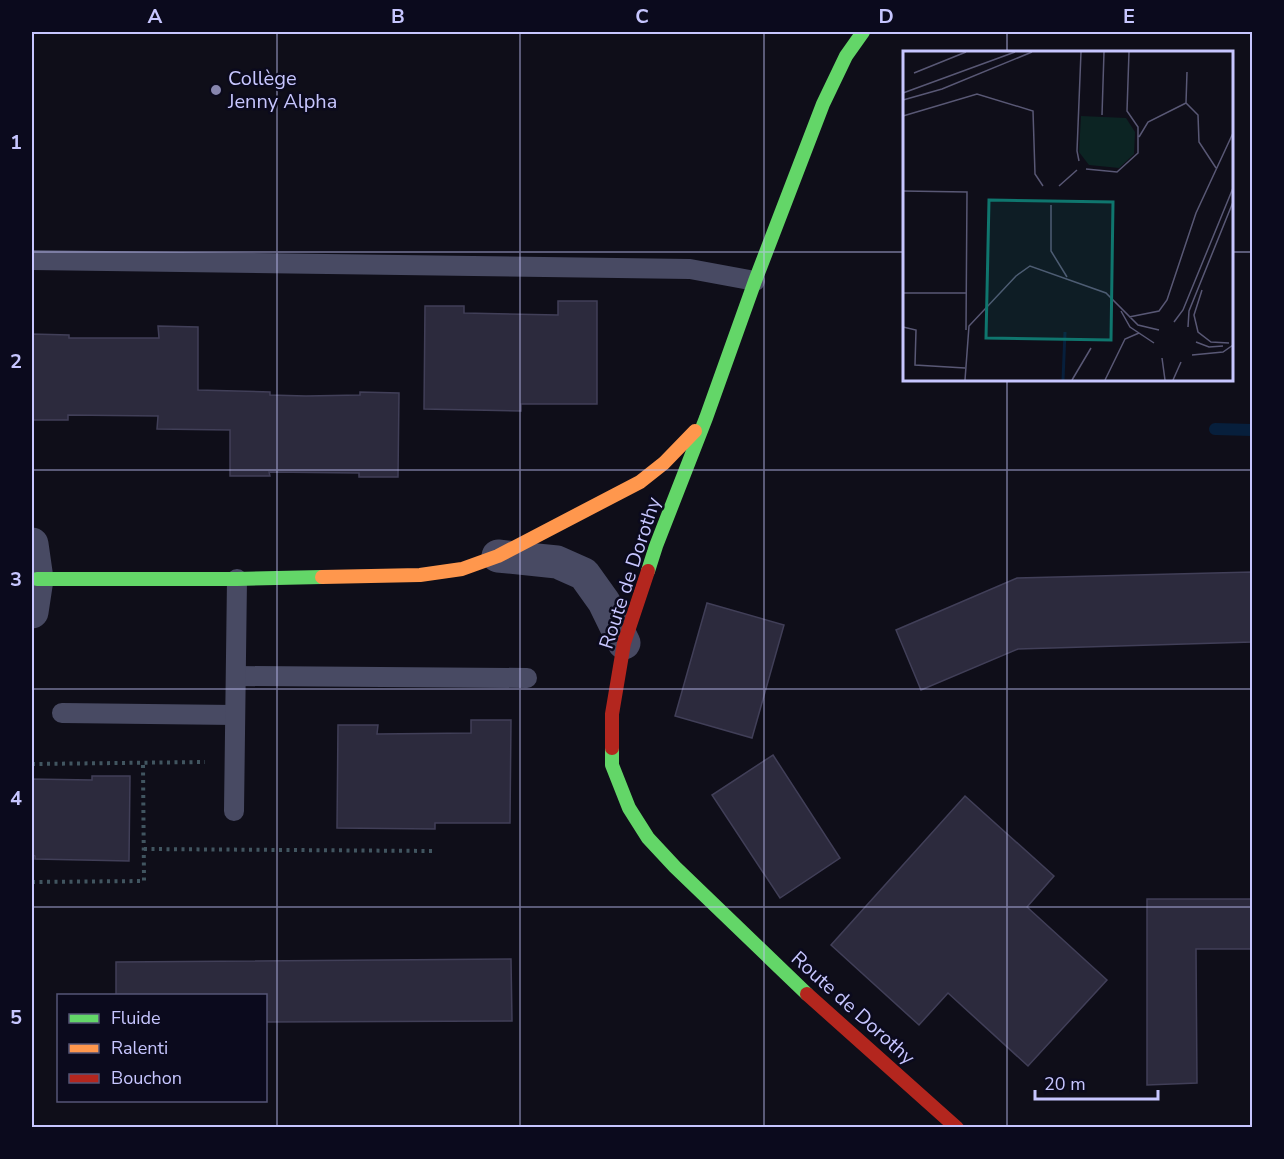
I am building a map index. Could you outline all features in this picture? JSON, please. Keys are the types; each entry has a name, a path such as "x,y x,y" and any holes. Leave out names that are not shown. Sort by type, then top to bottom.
{"main road":[{"name":"Route de Dorothy","path":"863,32 846,56 824,104 656,546 624,643 612,714 612,765 629,808 648,838 684,876 786,975 957,1128"},
{"path":"37,579 237,579 420,575 462,569 498,556 640,482 664,463 706,418"}],"street":[{"path":"32,544 37,579 32,612"},
{"path":"498,556 557,562 584,574 604,602 624,643"}],"lane":[{"path":"32,260 690,269 755,281"},
{"path":"234,811 237,579"},
{"path":"236,676 527,678"},
{"path":"62,713 235,715"}],"path":[{"path":"32,764 207,762"},
{"path":"32,882 144,881 143,763"},
{"path":"144,849 433,851"}],"building":[{"path":"558,301 597,301 597,404 521,404 521,411 424,409 425,306 464,306 464,313 558,315"},
{"path":"158,326 198,327 198,390 270,392 270,395 306,396 360,395 360,392 399,393 398,477 359,477 359,473 269,472 270,476 230,476 230,430 157,429 158,416 68,415 68,420 32,420 32,334 69,335 69,338 159,338"},
{"path":"1252,572 1252,642 1018,649 921,690 896,630 1017,578"},
{"path":"707,603 784,625 752,738 675,716"},
{"path":"471,720 511,720 510,823 435,823 435,829 337,828 338,725 378,725 377,734 471,733"},
{"path":"773,755 840,858 780,898 712,795"},
{"path":"92,776 130,776 129,861 35,859 32,855 32,779 92,780"},
{"path":"965,796 1054,876 1027,907 1107,980 1028,1066 948,993 919,1025 831,945"},
{"path":"1147,899 1252,899 1252,949 1196,949 1197,1083 1147,1085"},
{"path":"511,959 512,1021 267,1022 267,994 116,994 116,962"}],"waterway":[{"path":"1215,429 1252,430"}],"traffic: fast":[{"path":"648,571 823,104 846,56 863,32"},
{"path":"37,579 322,577"},
{"path":"612,748 612,765 629,808 648,838 807,994"}],"traffic: slow":[{"path":"322,577 420,575 462,569 498,556 640,482 664,463 695,431"}],"traffic: jam":[{"path":"612,748 612,714 624,643 648,571"},
{"path":"807,994 957,1128"}],"place":[{"name":"Collège Jenny Alpha","path":"216,90"}]}
